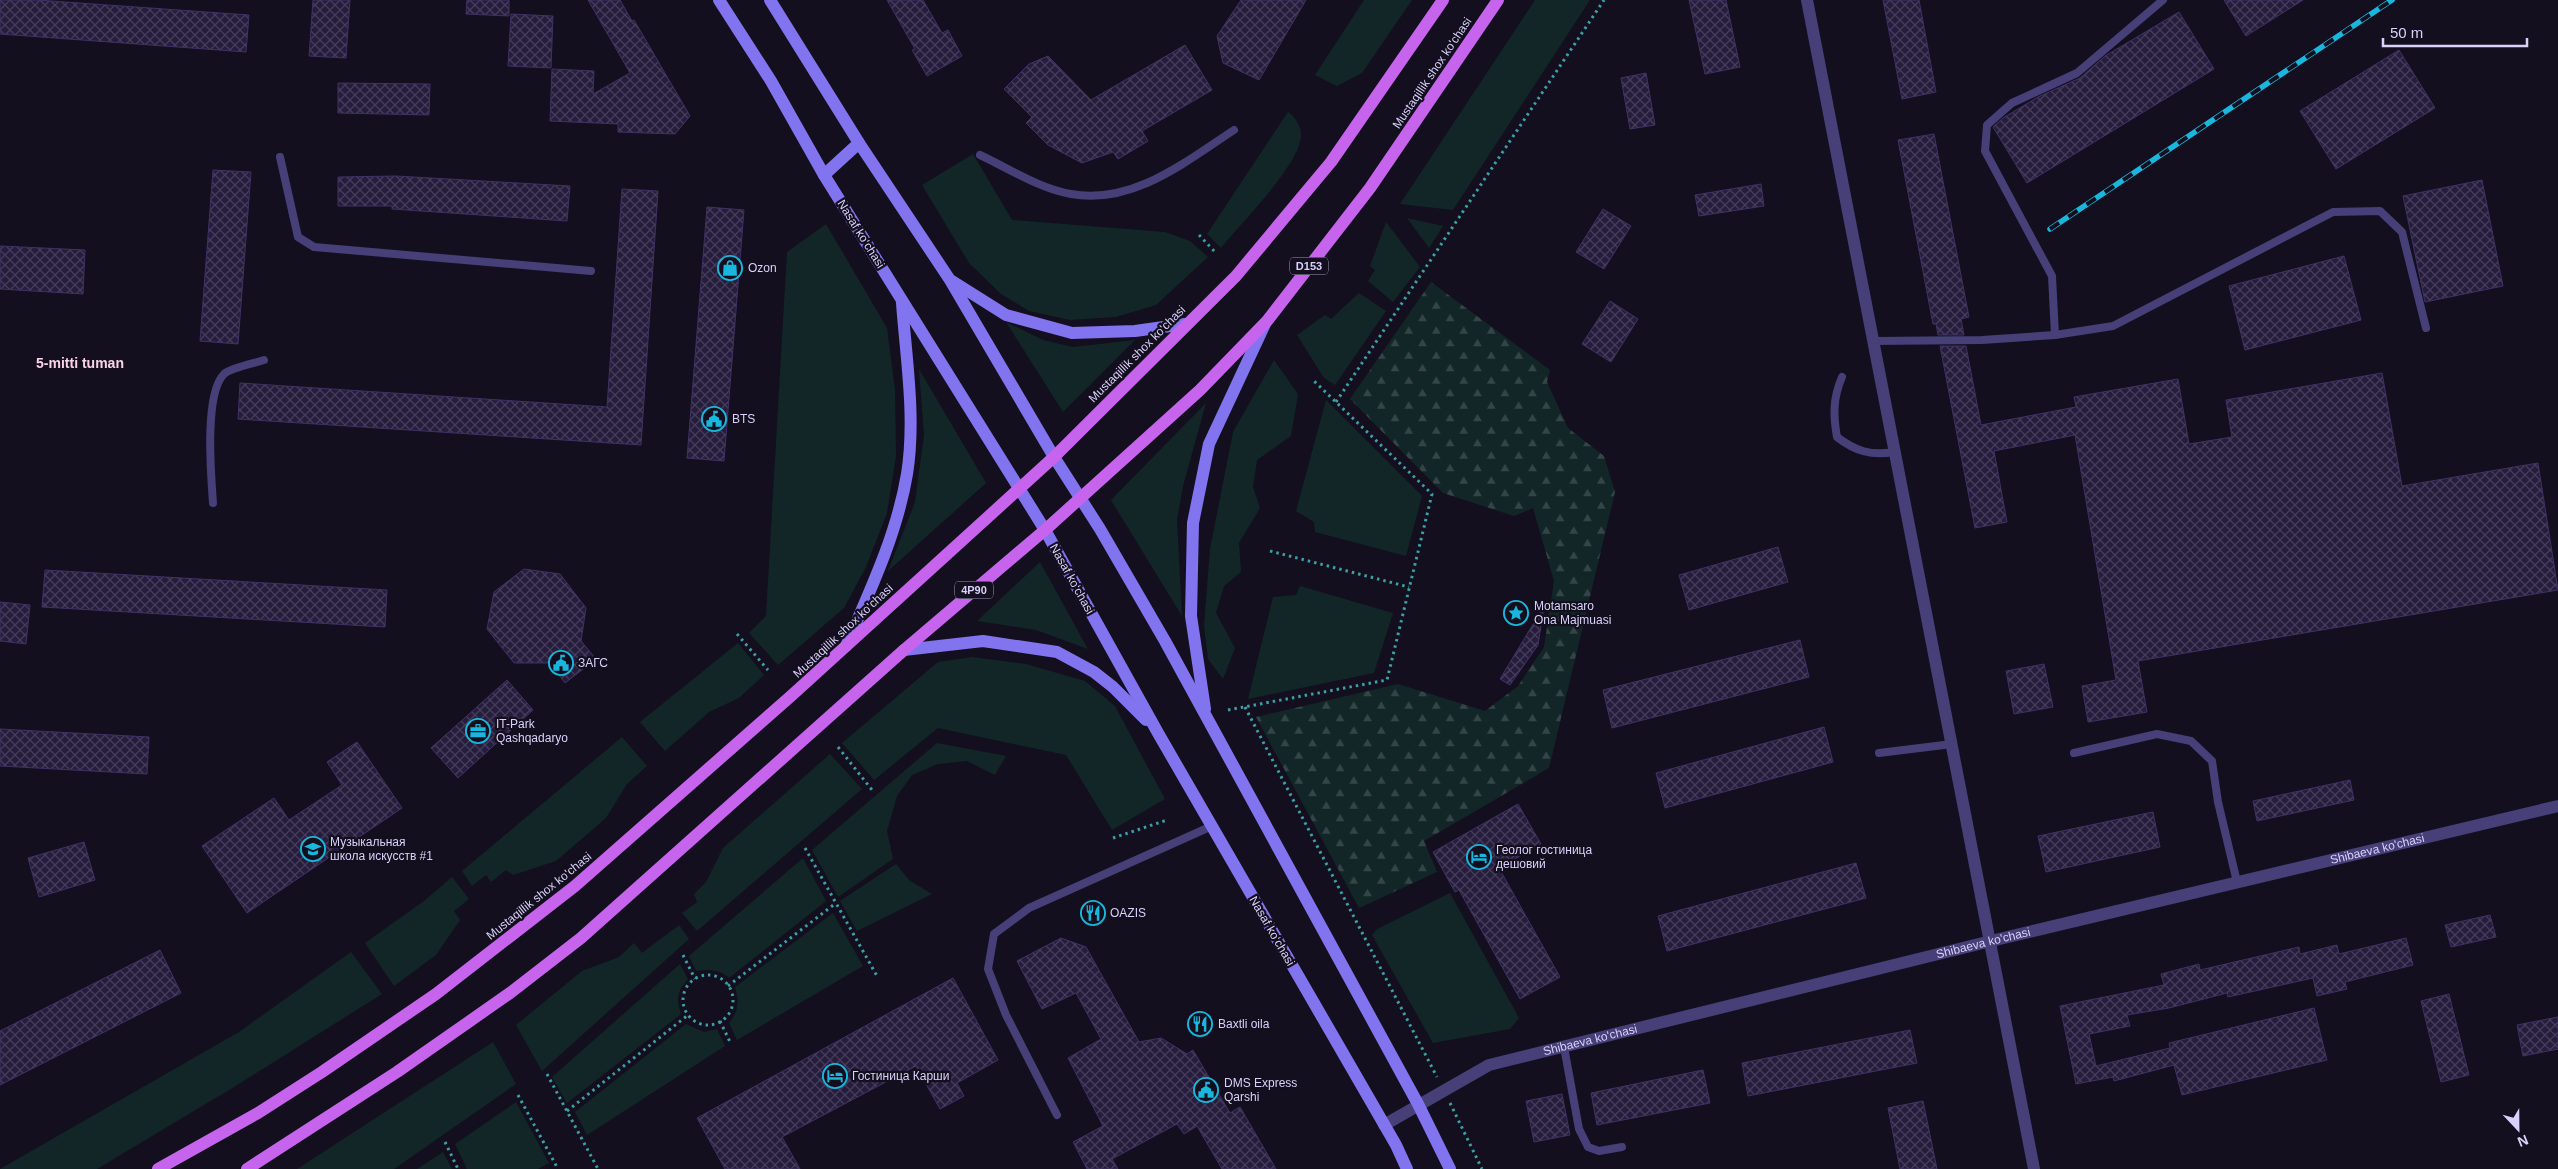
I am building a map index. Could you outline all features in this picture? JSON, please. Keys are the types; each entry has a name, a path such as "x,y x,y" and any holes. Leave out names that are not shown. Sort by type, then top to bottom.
{"main road":[{"name":"Nasaf ko‘chasi","path":"719,0 771,81 824,175 1045,530 1158,733 1384,1125 1407,1169"},
{"path":"770,0 859,143 950,280 1165,642 1418,1104 1450,1169"},
{"name":"Mustaqillik shox ko'chasi","path":"158,1169 258,1113 322,1072 436,994 507,941 583,880 846,647 1054,457 1185,324 1236,276 1331,162 1444,0"},
{"name":"Mustaqillik shox ko'chasi","path":"247,1169 397,1072 510,993 581,938 904,650 1045,530 1200,390 1267,321 1370,188 1498,0"},
{"path":"824,175 859,143"},
{"path":"950,280 1006,315 1072,333 1135,331 1185,324"},
{"path":"846,647 893,530 907,474 910,420 902,300"},
{"path":"1206,719 1191,616 1193,523 1209,444 1267,321"},
{"path":"904,650 984,641 1057,652 1094,672 1114,687 1158,733"}],"street":[{"path":"1807,0 2034,1169"},
{"name":"Shibaeva ko'chasi","path":"1384,1125 1489,1065 1991,941 2558,806"}],"lane":[{"path":"2055,335 2052,276 1985,151 1987,126 2012,103 2077,73 2163,0"},
{"path":"980,155 1043,185 1071,194 1117,195 1157,180 1234,130"},
{"path":"280,157 298,237 314,248 590,271"},
{"path":"1873,341 1982,340 2055,335 2113,326 2333,212 2380,211 2402,232 2426,328"},
{"path":"213,503 209,444 216,386 225,373 264,360"},
{"path":"1842,376 1836,390 1833,413 1837,438 1851,448 1876,455 1894,452"},
{"path":"2074,753 2157,734 2192,741 2212,761 2218,802 2237,882"},
{"path":"1879,753 1952,744"},
{"path":"1058,1115 1006,1015 988,969 994,934 1029,908 1212,826"},
{"path":"1564,1046 1579,1129 1588,1147 1599,1151 1622,1147"}],"path":[{"path":"1336,402 1604,0"},
{"path":"1199,236 1216,253"},
{"path":"1228,710 1387,680 1432,494 1314,381"},
{"path":"1270,551 1409,587"},
{"path":"737,634 768,670"},
{"path":"1245,707 1444,1090 1482,1169"},
{"path":"838,747 872,790"},
{"path":"1113,838 1167,820"},
{"path":"805,848 877,976"},
{"path":"728,986 836,903"},
{"path":"683,955 696,979"},
{"path":"711,976 718,978 728,986 732,997 732,1005 729,1012 720,1022 709,1025 701,1024 688,1015 683,999 689,984 696,979 711,976"},
{"path":"567,1111 688,1015"},
{"path":"720,1022 731,1044"},
{"path":"547,1074 598,1169"},
{"path":"518,1095 556,1168"},
{"path":"445,1142 458,1169"}],"green space":[{"path":"1364,0 1412,0 1362,73 1337,86 1315,75"},
{"path":"1535,0 1590,0 1453,210 1400,204"},
{"path":"1288,112 1299,125 1301,135 1291,162 1268,193 1221,248 1207,234"},
{"path":"973,154 1012,220 1165,232 1190,241 1208,257 1156,305 1116,317 1070,320 1029,311 1001,294 969,263 922,185"},
{"path":"1407,218 1443,226 1429,248"},
{"path":"1386,222 1420,267 1393,302 1368,281 1375,270 1370,266"},
{"path":"826,224 887,328 895,390 896,456 887,513 866,567 844,608 778,665 749,633 766,616 787,252"},
{"path":"1431,282 1550,370 1547,382 1568,428 1604,456 1615,492 1549,768 1424,841 1437,872 1359,908 1256,717 1398,684 1485,711 1518,686 1544,647 1554,581 1533,508 1514,516 1443,493 1350,399"},
{"path":"1359,293 1386,311 1335,385 1324,378 1297,335 1325,315 1331,319"},
{"path":"1006,322 1043,340 1073,347 1135,340 1063,412"},
{"path":"1274,360 1298,394 1291,436 1257,460 1253,487 1260,508 1239,543 1241,572 1224,586 1216,613 1235,648 1223,679 1208,659 1204,626 1210,549 1233,432"},
{"path":"919,369 986,483 888,571 915,502 924,435"},
{"path":"1326,400 1422,496 1406,556 1315,532 1314,522 1296,511"},
{"path":"1206,403 1183,486 1177,520 1182,616 1111,500"},
{"path":"1040,562 1088,649 1036,630 977,621"},
{"path":"1300,586 1393,613 1374,673 1248,699 1273,597 1296,595"},
{"path":"738,643 764,675 739,698 709,712 665,751 640,722"},
{"path":"972,657 1026,664 1085,681 1115,706 1165,799 1112,830 1066,755 938,728 874,780 842,743 938,662"},
{"path":"622,737 647,766 627,784 606,818 556,861 513,875 506,870 491,882 486,875 472,886 462,871"},
{"path":"937,743 1006,756 995,775 967,761 938,764 912,775 897,796 887,831 893,859 838,897 812,850"},
{"path":"830,754 862,789 697,931 682,913 697,902 694,894 706,882 723,848"},
{"path":"803,858 826,901 729,978 714,970 696,971 689,956"},
{"path":"896,864 909,880 932,894 857,931 840,901"},
{"path":"452,877 469,899 454,911 460,920 436,955 394,986 365,943 424,901"},
{"path":"1450,893 1519,1018 1510,1029 1433,1043 1372,935 1377,929"},
{"path":"833,913 863,966 737,1040 729,1023 735,1014 737,1006 735,987"},
{"path":"679,925 689,939 542,1071 516,1025 582,971 619,957 634,943 642,953"},
{"path":"351,952 382,994 234,1087 97,1169 0,1169 239,1032"},
{"path":"680,964 688,979 679,995 678,1004 681,1014 567,1103 552,1077"},
{"path":"686,1024 704,1032 717,1029 725,1046 587,1135 575,1112"},
{"path":"493,1042 516,1084 394,1169 297,1169"},
{"path":"516,1102 549,1163 538,1169 467,1169 455,1144"},
{"path":"443,1152 452,1169 417,1169"}],"building":[{"path":"0,0 37,0 249,15 246,52 0,34"},
{"path":"313,0 350,0 346,58 309,56"},
{"path":"467,0 509,0 509,16 466,14"},
{"path":"588,0 620,0 632,21 634,20 690,116 675,134 618,132 618,124 550,121 552,69 594,71 593,94 630,73"},
{"path":"887,0 923,0 942,33 948,30 962,56 927,76 912,50 915,49"},
{"path":"1241,0 1306,0 1259,80 1223,63 1217,36"},
{"path":"1689,0 1726,0 1740,67 1705,74"},
{"path":"1883,0 1919,0 1936,92 1902,99"},
{"path":"2224,0 2303,0 2246,36"},
{"path":"2179,12 2214,69 2027,183 1993,127 2003,118 2038,97 2080,78 2105,56"},
{"path":"511,14 553,16 551,68 508,66"},
{"path":"1185,45 1212,90 1142,131 1148,141 1118,159 1113,152 1082,163 1048,145 1026,123 1032,117 1004,89 1029,64 1048,56 1091,100"},
{"path":"2399,50 2435,108 2336,169 2300,111"},
{"path":"1646,73 1655,125 1630,129 1621,78"},
{"path":"338,83 430,84 429,115 338,113"},
{"path":"1934,134 1969,317 1961,319 1964,335 1938,335 1936,324 1933,324 1898,140"},
{"path":"213,170 251,172 238,344 200,341"},
{"path":"396,176 570,186 567,221 392,209 392,206 338,206 338,177"},
{"path":"2482,180 2503,286 2425,302 2403,196"},
{"path":"1761,184 1764,206 1699,216 1695,195"},
{"path":"622,189 658,191 641,445 238,419 240,383 607,407"},
{"path":"707,207 744,210 724,461 687,458"},
{"path":"1603,209 1631,226 1604,269 1576,252"},
{"path":"0,246 85,250 83,294 0,289"},
{"path":"2344,256 2361,320 2245,350 2229,286"},
{"path":"1610,301 1638,319 1611,362 1582,344"},
{"path":"1940,346 1966,346 1981,425 2076,407 2074,397 2178,379 2189,444 2232,437 2226,400 2382,373 2402,486 2538,463 2558,590 2138,661 2147,712 2088,722 2082,686 2116,680 2075,435 1994,451 2007,522 1975,528"},
{"path":"1778,547 1788,582 1689,610 1679,575"},
{"path":"524,569 560,574 586,608 581,641 596,659 565,683 550,663 514,663 487,629 494,592"},
{"path":"45,570 387,590 385,627 42,607"},
{"path":"0,602 30,605 26,644 0,641"},
{"path":"1544,606 1538,645 1510,685 1500,679"},
{"path":"1800,640 1809,677 1612,728 1603,690"},
{"path":"2044,664 2053,707 2014,714 2006,671"},
{"path":"507,680 533,710 458,778 431,748"},
{"path":"1824,727 1833,762 1665,808 1656,773"},
{"path":"0,729 149,737 147,774 0,766"},
{"path":"357,742 402,808 247,913 202,846 274,798 289,820 342,785 327,762"},
{"path":"2350,780 2354,800 2257,821 2253,801"},
{"path":"1518,804 1541,844 1499,868 1560,977 1520,999 1459,890 1455,892 1433,852"},
{"path":"2153,812 2160,847 2046,872 2038,836"},
{"path":"84,842 95,880 39,897 28,858"},
{"path":"1856,863 1866,898 1667,951 1658,916"},
{"path":"2490,915 2496,937 2451,947 2445,925"},
{"path":"1061,938 1086,947 1139,1042 1161,1038 1187,1054 1193,1050 1230,1113 1240,1107 1276,1169 1222,1169 1197,1126 1184,1134 1177,1124 1112,1159 1118,1169 1087,1169 1073,1142 1103,1126 1068,1058 1101,1039 1076,993 1042,1009 1017,961"},
{"path":"2406,938 2413,965 2345,982 2347,989 2317,996 2313,978 2228,997 2227,993 2169,1008 2127,1015 2130,1026 2089,1034 2096,1066 2170,1048 2169,1043 2314,1008 2327,1060 2182,1095 2174,1065 2114,1081 2113,1077 2076,1084 2060,1006 2164,985 2161,974 2199,964 2200,970 2299,947 2300,954 2337,945 2339,954"},
{"path":"160,950 181,993 0,1085 0,1031"},
{"name":"Гостиница Карши","path":"953,978 998,1060 957,1083 964,1096 940,1109 916,1066 782,1137 800,1169 725,1169 697,1118"},
{"path":"2449,994 2469,1075 2441,1082 2421,1001"},
{"path":"2558,1017 2558,1049 2523,1056 2517,1025"},
{"path":"1910,1030 1917,1063 1748,1096 1742,1063"},
{"path":"1703,1070 1710,1103 1597,1125 1591,1093"},
{"path":"1562,1094 1570,1135 1534,1142 1526,1101"},
{"path":"1923,1101 1937,1169 1900,1169 1888,1108"}],"railway":[{"path":"2050,229 2392,0"}],"place":[{"name":"Ozon","path":"730,268"},
{"name":"BTS","path":"714,419"},
{"name":"Motamsaro Ona Majmuasi","path":"1516,613"},
{"name":"ЗАГС","path":"561,663"},
{"name":"IT-Park Qashqadaryo","path":"478,731"},
{"name":"Музыкальная школа искусств #1","path":"313,849"},
{"name":"Геолог гостиница дешовий","path":"1479,857"},
{"name":"OAZIS","path":"1093,913"},
{"name":"Baxtli oila","path":"1200,1024"},
{"name":"Гостиница Карши","path":"835,1076"},
{"name":"DMS Express Qarshi","path":"1206,1090"}],"district":[{"name":"5-mitti tuman","path":"80,363"}]}
